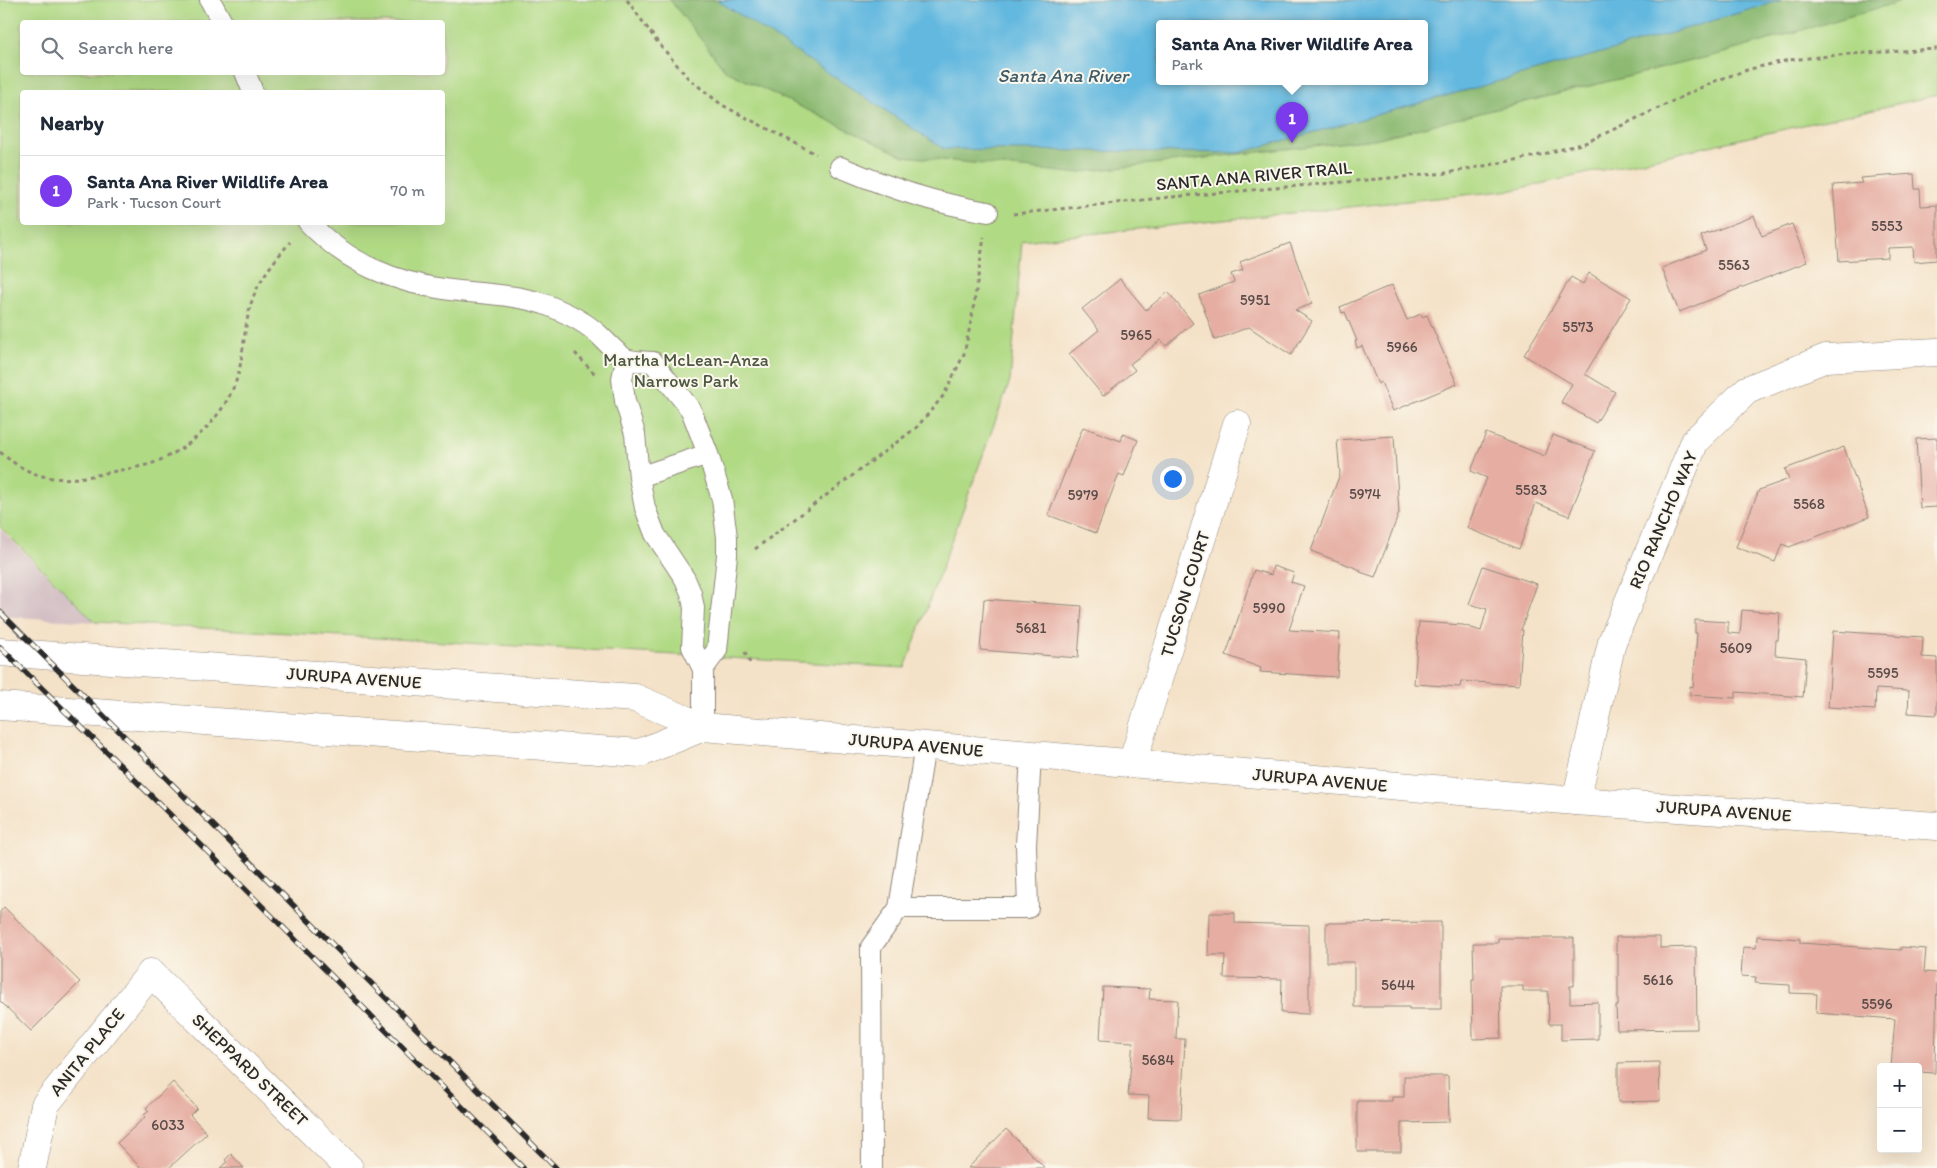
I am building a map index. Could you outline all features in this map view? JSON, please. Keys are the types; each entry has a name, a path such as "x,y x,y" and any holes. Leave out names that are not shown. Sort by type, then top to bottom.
{"main road":[{"name":"RIO RANCHO WAY","path":"1576,801 1612,642 1696,442 1747,390 1826,358 1937,352"},
{"name":"TUCSON COURT","path":"1132,764 1237,424"},
{"name":"JURUPA AVENUE","path":"0,652 635,698 703,727 1576,801 1937,826"},
{"name":"JURUPA AVENUE","path":"0,706 640,753 703,727"},
{"name":"ANITA PLACE","path":"32,1168 45,1105 150,973"},
{"name":"SHEPPARD STREET","path":"150,973 350,1168"}],"lane":[{"path":"210,0 221,20"},
{"path":"245,75 252,90"},
{"path":"840,167 898,190 950,206 988,212"},
{"path":"311,225 323,238 360,264 405,282 448,290 507,296 542,304 575,317 595,331 626,359 652,362 691,410 708,454 722,499 727,537 727,555 717,650 703,669"},
{"path":"626,359 622,379 635,434 639,477 645,508 655,534 685,579 691,593 694,608 692,647 703,669 703,727"},
{"path":"639,477 708,454"},
{"path":"872,1168 871,947 899,908 925,746"},
{"path":"899,908 1028,908 1026,845 1031,755"}],"path":[{"path":"627,0 656,40 688,78 722,105 840,167"},
{"name":"SANTA ANA RIVER TRAIL","path":"988,212 1019,214 1171,197 1447,173 1536,156 1584,143 1715,81 1750,69 1790,60 1849,54 1937,49"},
{"path":"727,555 754,549 917,427 944,395 964,354 972,316 988,212"},
{"path":"0,452 14,464 43,478 79,479 151,464 189,444 217,417 230,396 238,374 249,314 255,293 268,270 293,238"},
{"path":"569,347 594,372 610,407 626,401"}],"shaded area":[{"path":"0,529 95,622 0,616"}],"green space":[{"name":"Martha McLean-Anza Narrows Park","path":"0,0 1937,0 1937,95 1513,190 1022,241 1010,381 905,668 95,622 0,527"},
{"name":"Santa Ana River","path":"670,0 1905,0 1724,53 1375,139 1072,173 903,156 726,71"}],"water":[{"name":"Santa Ana River","path":"717,0 1782,0 1648,40 1239,153 944,149"}],"building":[{"path":"1914,174 1915,189 1920,189 1921,206 1937,205 1937,260 1914,262 1913,247 1888,248 1888,258 1839,261 1833,185 1862,183 1860,178"},
{"path":"1754,216 1762,236 1792,224 1807,262 1679,312 1662,268 1706,250 1701,236"},
{"path":"1290,243 1312,304 1295,310 1312,321 1291,355 1249,327 1215,340 1199,295 1234,282 1231,274 1243,270 1240,262"},
{"path":"1589,273 1631,298 1585,374 1615,392 1596,423 1561,402 1572,384 1524,355 1571,277 1583,284"},
{"path":"1120,279 1146,310 1168,292 1193,323 1166,346 1161,340 1130,364 1135,370 1103,396 1069,354 1099,330 1082,309"},
{"path":"1392,285 1407,320 1421,314 1422,317 1427,315 1457,384 1393,411 1381,382 1378,384 1362,346 1357,348 1355,341 1357,341 1345,312 1342,313 1340,307"},
{"path":"1083,427 1121,441 1123,434 1138,440 1124,476 1119,474 1096,533 1048,515"},
{"path":"1486,433 1545,456 1553,435 1595,451 1569,516 1536,503 1519,549 1467,528 1487,478 1471,471"},
{"path":"1394,436 1399,513 1375,577 1311,551 1340,474 1337,440"},
{"path":"1937,438 1937,507 1920,508 1916,439"},
{"path":"1844,447 1869,517 1789,547 1782,544 1775,562 1736,547 1759,490 1789,479 1785,469"},
{"path":"1273,566 1294,573 1291,582 1304,586 1289,630 1340,633 1337,677 1260,672 1261,668 1226,655 1254,570 1271,575"},
{"path":"1483,566 1537,584 1521,630 1523,630 1519,685 1461,681 1460,687 1414,684 1419,622 1463,625 1481,631 1487,609 1469,604"},
{"path":"984,599 1082,606 1078,658 980,650"},
{"path":"1742,610 1780,613 1775,655 1806,658 1803,697 1736,692 1736,698 1690,695 1690,686 1693,687 1697,633 1695,633 1695,620 1728,622 1728,633 1740,634"},
{"path":"1833,631 1923,637 1922,657 1937,658 1937,715 1908,713 1909,691 1876,689 1875,710 1828,707"},
{"path":"4,907 80,982 31,1031 0,1001 0,912"},
{"path":"1209,913 1235,913 1235,923 1309,925 1309,1014 1281,1013 1282,979 1224,978 1225,955 1208,955"},
{"path":"1441,922 1441,1009 1354,1007 1354,962 1326,962 1326,923"},
{"path":"1757,936 1800,939 1800,943 1901,950 1901,947 1926,949 1924,972 1937,973 1935,1073 1922,1072 1922,1063 1891,1063 1895,1019 1816,1013 1817,994 1790,993 1790,985 1755,983 1756,977 1741,976 1743,947 1756,948"},
{"path":"1616,937 1660,937 1660,948 1696,947 1697,1029 1617,1030 1618,954 1616,954"},
{"path":"1498,938 1574,938 1574,986 1570,986 1570,1003 1598,1002 1598,1039 1561,1040 1561,1024 1549,1024 1548,991 1523,991 1523,986 1500,986 1501,1038 1473,1039 1473,943 1498,943"},
{"path":"1103,987 1150,989 1149,999 1178,1000 1176,1039 1185,1039 1181,1119 1148,1118 1149,1096 1128,1095 1133,1042 1100,1040"},
{"path":"1659,1062 1660,1101 1618,1102 1618,1063"},
{"path":"1404,1076 1448,1076 1449,1122 1401,1123 1401,1152 1357,1152 1357,1101 1392,1101 1392,1097 1404,1097"},
{"path":"173,1082 197,1108 190,1115 207,1133 169,1168 141,1168 117,1143 145,1117 144,1115 149,1111 146,1108"},
{"path":"1006,1129 1045,1168 968,1168"},
{"path":"231,1154 244,1168 220,1168 227,1162 225,1160"}],"railway":[{"path":"0,612 556,1168"},
{"path":"0,647 200,844 523,1168"}],"place":[{"name":"Santa Ana River Wildlife Area","path":"1292,143"}]}
